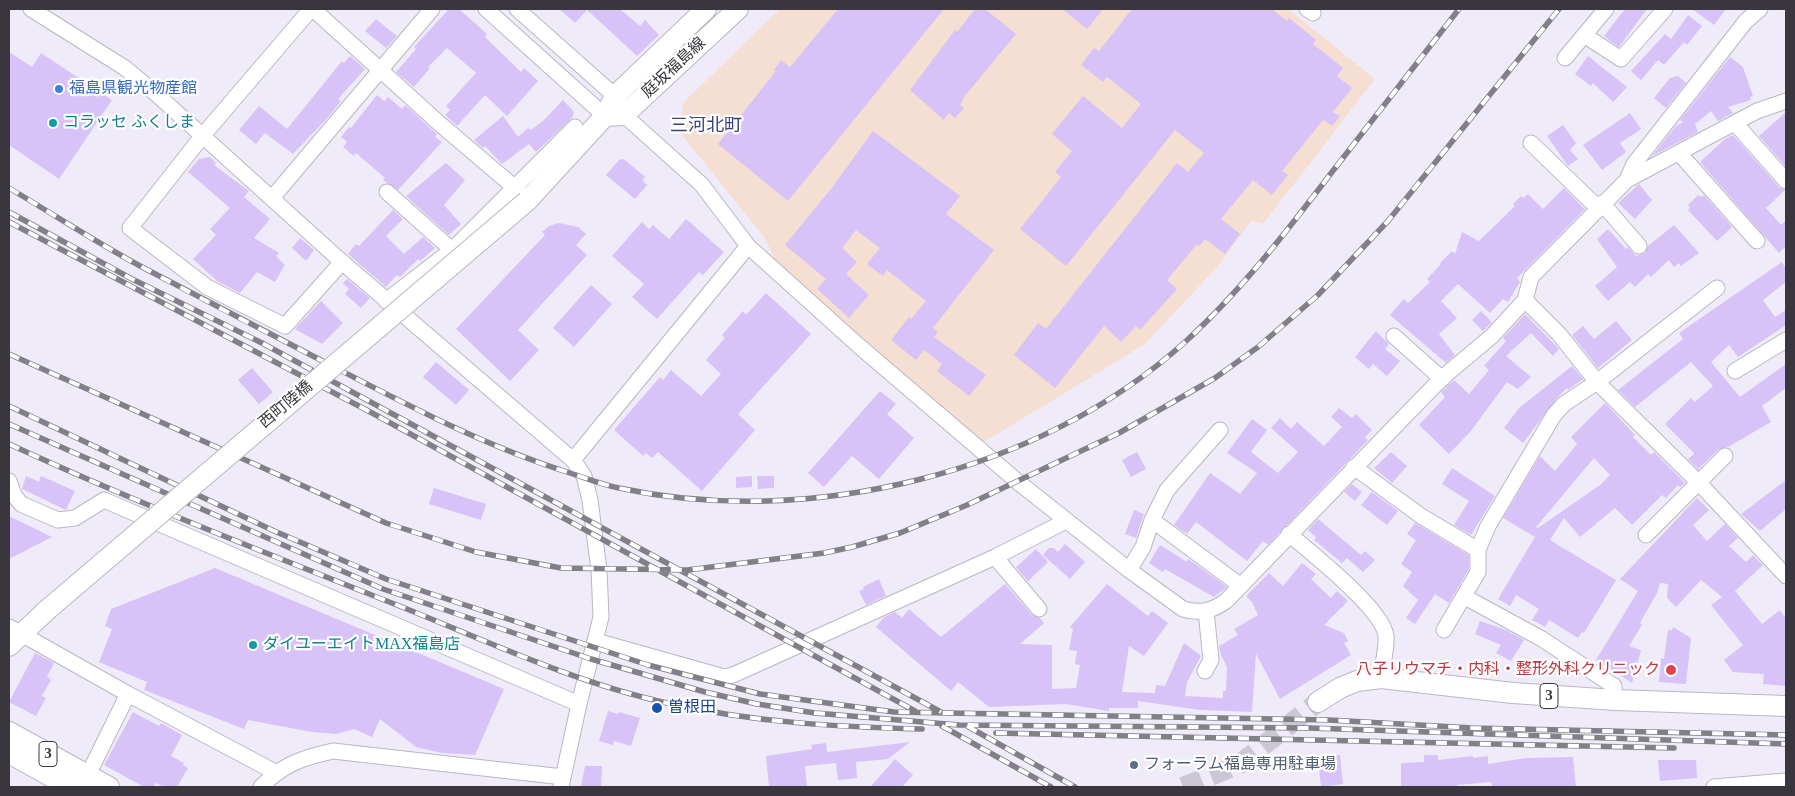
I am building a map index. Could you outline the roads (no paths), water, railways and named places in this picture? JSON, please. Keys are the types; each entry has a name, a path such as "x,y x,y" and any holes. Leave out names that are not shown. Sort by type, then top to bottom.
{"main road":[{"name":"庭坂福島線","path":"615,115 616,96 706,9"},
{"name":"庭坂福島線","path":"520,194 738,9"},
{"name":"西町陸橋","path":"13,635 47,610 520,194"},
{"name":"3","path":"1318,702 1340,688 1357,681 1381,678 1513,693 1615,700 1786,706"},
{"name":"3","path":"9,732 85,782 109,787"},
{"name":"3","path":"9,754 70,787"}],"street":[{"path":"31,9 125,68 204,134 386,301 573,460 584,476 596,538 601,617 562,782 333,751 302,759 275,772 260,787"},
{"path":"342,262 285,326 207,287 130,228 204,134 312,9 520,194"},
{"path":"272,198 432,9"},
{"path":"486,9 702,185 748,246 859,346 1018,482 1066,522 1129,570 1183,609 1195,612 1216,608 1241,586 1354,467 1442,379 1492,336 1525,300 1531,277 1626,180 1757,111 1786,102"},
{"path":"518,9 616,96"},
{"path":"1565,58 1606,9"},
{"path":"1584,35 1621,59 1665,9"},
{"path":"1626,180 1634,164 1746,21 1760,9"},
{"path":"1735,123 1786,181"},
{"path":"386,301 520,194 575,127"},
{"path":"1531,143 1600,205 1639,246"},
{"path":"1679,153 1758,241"},
{"path":"387,192 452,250"},
{"path":"573,460 748,246"},
{"path":"1444,630 1478,572 1478,550 1488,526 1554,415 1564,404 1597,382 1717,288"},
{"path":"1525,300 1559,334 1597,382 1699,483 1786,576"},
{"path":"1394,336 1442,379"},
{"path":"1735,371 1786,340"},
{"path":"1129,570 1143,547 1152,520 1166,490 1220,430"},
{"path":"1646,535 1725,456"},
{"path":"1354,467 1421,516 1478,550"},
{"path":"9,481 14,495 21,504 58,520 75,518 104,500 579,704"},
{"path":"1152,520 1241,586"},
{"path":"596,641 724,677 733,676 995,557 1066,522"},
{"path":"1289,534 1334,573 1378,617 1386,635 1381,678"},
{"path":"995,557 1039,609"},
{"path":"1465,597 1542,639 1600,676 1614,686 1615,700"},
{"path":"1205,671 1212,660 1206,611"},
{"path":"13,635 275,772"},
{"path":"85,782 128,694"},
{"path":"1714,787 1786,782"}],"tunnel":[{"path":"1183,787 1240,764 1318,702"}],"railway":[{"path":"9,188 125,258 262,330 392,397 479,439 539,463 613,487 692,499 768,501 844,494 919,479 993,457 1062,426 1127,388 1185,342 1244,282 1298,216 1459,9"},
{"path":"9,354 386,523 476,552 561,568 687,570 824,553 852,547 900,533 967,505 1119,433 1215,378 1258,347 1318,295 1388,221 1559,9"},
{"path":"9,212 132,279 262,343 941,712"},
{"path":"9,222 374,414 915,711"},
{"path":"9,406 272,530 386,579 648,665 760,694 894,712 1329,720 1473,728 1786,735"},
{"path":"9,424 383,589 591,659 705,692 757,704 815,713 959,725 1309,728 1786,744"},
{"path":"9,444 204,528 533,661 633,695 730,715 762,719 826,725 922,729"},
{"path":"942,726 1051,787"},
{"path":"967,726 1075,787"},
{"path":"996,733 1674,748"}],"place":[{"name":"福島県観光物産館","path":"59,89"},
{"name":"コラッセ ふくしま","path":"53,123"},
{"name":"ダイユーエイトMAX福島店","path":"253,645"},
{"name":"八子リウマチ・内科・整形外科クリニック","path":"1671,670"},
{"name":"曽根田","path":"657,708"},
{"name":"フォーラム福島専用駐車場","path":"1134,765"}],"district":[{"name":"三河北町","path":"706,126"}]}
